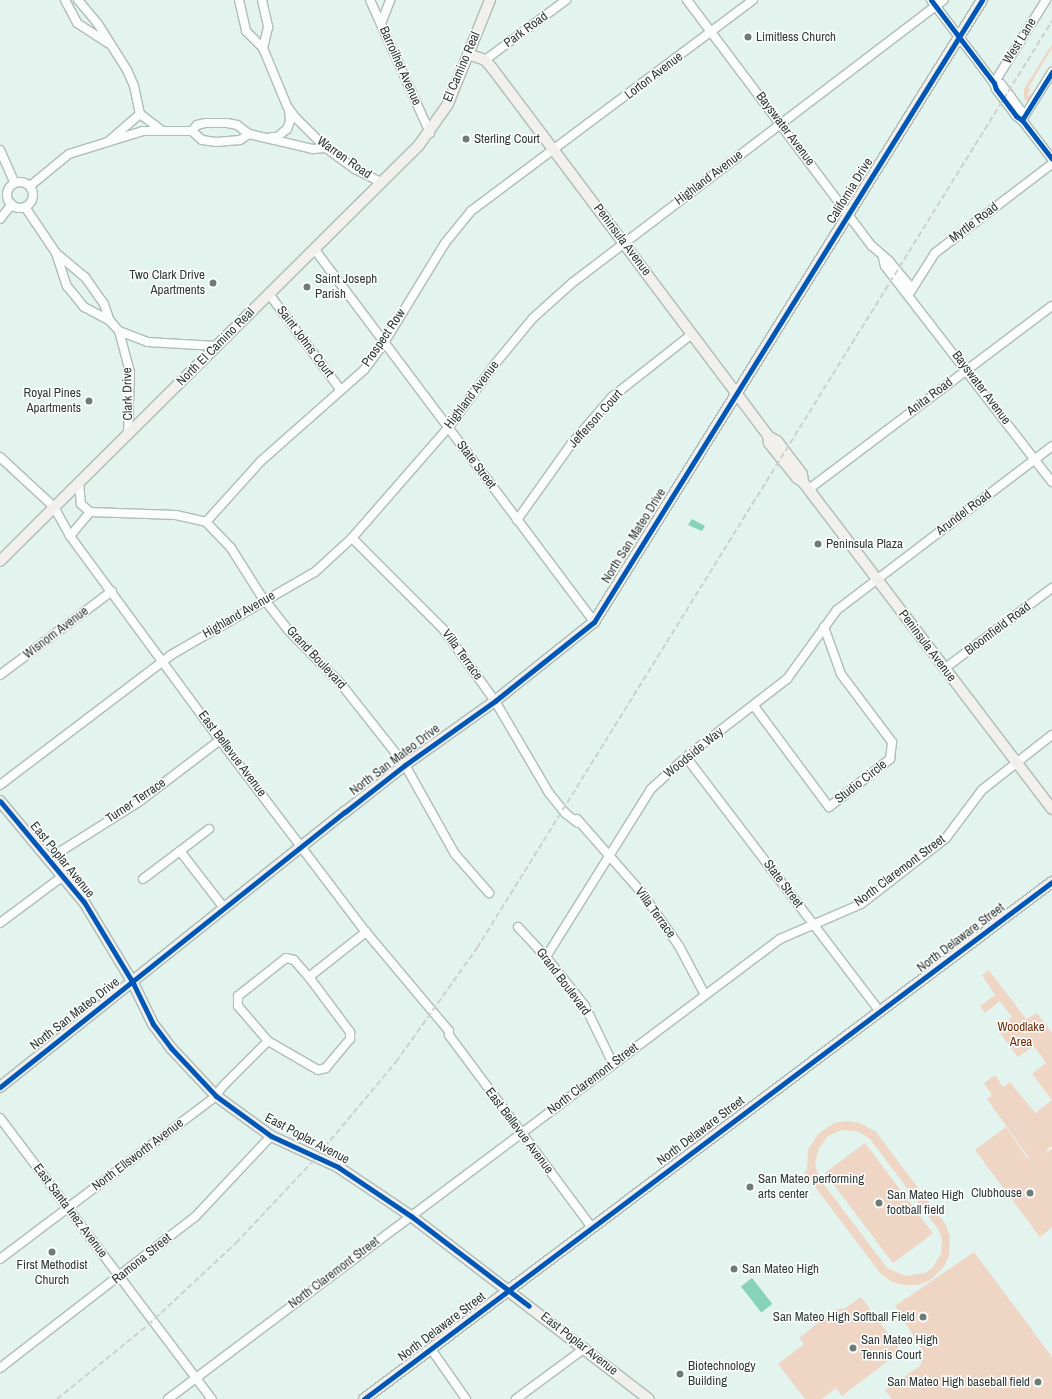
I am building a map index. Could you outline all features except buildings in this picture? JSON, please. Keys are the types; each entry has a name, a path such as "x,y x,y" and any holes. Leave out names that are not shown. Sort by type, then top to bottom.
{"main road":[{"name":"El Camino Real","path":"430,133 448,104 490,0"},
{"name":"California Drive","path":"736,393 982,0"},
{"path":"468,54 485,60"},
{"name":"Peninsula Avenue","path":"485,60 624,242 768,436 777,440 802,474 806,485 1052,810"},
{"name":"North El Camino Real","path":"0,562 79,482 382,184 430,133"},
{"name":"North San Mateo Drive","path":"0,1087 133,983 301,846 405,765 495,701 594,622 736,393"},
{"name":"East Poplar Avenue","path":"0,801 50,858 84,902 133,983 153,1024 171,1048 216,1096 271,1136 338,1167 411,1216 585,1348 649,1399"},
{"name":"North Delaware Street","path":"364,1399 591,1226 880,1012 1052,882"}],"street":[{"path":"65,0 77,23 108,43"},
{"path":"78,0 98,24 108,43 130,76 140,114 162,130"},
{"name":"Warren Road","path":"239,0 246,31 263,48 289,110 326,148 355,169 382,184"},
{"path":"262,0 268,27 263,48"},
{"name":"Barroilhet Avenue","path":"370,0 430,133"},
{"path":"381,24 390,0"},
{"name":"Park Road","path":"485,60 566,0"},
{"name":"Bayswater Avenue","path":"688,0 848,214 883,258 889,261 908,284 909,294 1052,482"},
{"name":"Lorton Avenue","path":"555,151 753,0"},
{"name":"Highland Avenue","path":"0,785 164,661 264,600 315,572 352,538 448,428 495,364 533,318 572,283 624,242 781,123 933,3 943,0"},
{"name":"West Lane","path":"994,83 1046,0"},
{"path":"933,3 994,83 1001,84 1011,97 1021,111 1022,120 1052,159"},
{"path":"1022,120 1052,72"},
{"path":"266,137 277,137 287,129 290,121 289,110"},
{"path":"108,142 140,114"},
{"path":"192,131 197,125 214,122 237,125 249,134 313,149 326,148"},
{"path":"30,186 69,154 143,130 192,131 202,140 216,142 240,140 249,134"},
{"path":"0,150 15,183"},
{"name":"Prospect Row","path":"206,522 261,461 340,389 364,370 384,343 444,243 471,211 555,151"},
{"name":"Myrtle Road","path":"909,294 936,254 1052,164"},
{"path":"12,204 8,193 15,183 23,182 30,186 33,198 25,207"},
{"path":"12,204 25,207 56,253 89,283 104,304 110,321"},
{"path":"0,220 12,204"},
{"name":"State Street","path":"315,250 594,622"},
{"path":"56,253 67,286 84,307 110,321 119,330 147,342 217,346"},
{"name":"Saint Johns Court","path":"269,294 340,389"},
{"name":"Anita Road","path":"806,485 967,370 1052,306"},
{"name":"Clark Drive","path":"119,330 130,372 128,434"},
{"name":"Jefferson Court","path":"517,520 572,443 612,397 692,334"},
{"name":"Arundel Road","path":"876,579 1052,446"},
{"name":"East Bellevue Avenue","path":"0,457 54,507 70,536 164,661 220,740 366,932 449,1031 449,1035 520,1134 591,1226"},
{"path":"79,482 82,504 90,512 176,515 206,522"},
{"path":"70,536 90,512"},
{"name":"Grand Boulevard","path":"206,522 231,548 264,600 288,630 342,684 405,765 455,854 489,892"},
{"name":"Villa Terrace","path":"352,538 443,629 495,701 549,791 552,791 578,823 610,854 642,893 679,946 705,995"},
{"name":"Woodside Way","path":"546,957 651,790 686,757 787,679 838,610 876,579"},
{"name":"Bloomfield Road","path":"944,669 1052,588"},
{"name":"Wisnom Avenue","path":"0,675 112,591"},
{"name":"Studio Circle","path":"754,706 830,807 890,759 892,742 841,674 824,627"},
{"name":"North Claremont Street","path":"168,1399 780,939 861,904 946,838 982,790 1052,735"},
{"name":"Turner Terrace","path":"50,858 140,801 220,740"},
{"name":"State Street","path":"686,757 880,1012"},
{"path":"143,878 209,828"},
{"path":"180,851 224,908"},
{"path":"0,923 63,876"},
{"name":"Grand Boulevard","path":"518,927 546,957 585,1006 613,1064"},
{"path":"309,976 366,932"},
{"path":"286,958 294,960 309,976 350,1032 350,1039 326,1068 318,1070 268,1041 238,1006 238,996 286,958"},
{"name":"North Ellsworth Avenue","path":"0,1259 216,1096 222,1087 268,1041"},
{"name":"East Santa Inez Avenue","path":"0,1118 212,1399"},
{"name":"Ramona Street","path":"0,1368 120,1277 194,1217 271,1136"},
{"path":"516,1399 585,1348"},
{"path":"431,1349 466,1399"}],"green space":[{"path":"1052,44 1052,48 1028,88 1030,89 1027,96 1034,92 1028,102 1024,99 1024,89"},
{"name":"Woodlake Area","path":"989,970 1026,1019 1037,1013 1052,1033 1052,1100 1032,1074 1046,1063 1034,1046 1018,1057 997,1029 1012,1017 1000,1001 985,1013 980,1006 995,995 982,975"},
{"path":"995,1075 1003,1087 1010,1082 1035,1113 1052,1100 1052,1147 1049,1147 1046,1153 1052,1149 1052,1227 1040,1237 975,1150 1006,1127 1028,1159 1029,1158 987,1099 992,1095 984,1083"},
{"path":"847,1121 860,1123 876,1132 946,1225 950,1237 949,1256 943,1268 929,1281 917,1285 904,1285 892,1282 881,1274 804,1172 807,1170 808,1150 818,1134 834,1123","holes":["842,1130 857,1131 870,1139 938,1229 942,1239 941,1254 933,1267 925,1273 905,1276 887,1268 819,1178 815,1163 819,1148 828,1136"]},
{"name":"San Mateo High football field","path":"865,1143 933,1233 893,1263 825,1173"},
{"path":"974,1252 1052,1357 1052,1399 892,1399 885,1390 920,1366 924,1353 895,1306"},
{"name":"San Mateo High Tennis Court","path":"861,1297 901,1351 842,1396 836,1388 822,1399 805,1399 778,1364 804,1344 799,1338 836,1309 844,1309"}],"shaded area":[{"path":"692,519 705,526 702,531 688,525"},
{"path":"752,1278 772,1304 761,1313 741,1287"}],"railway":[{"path":"57,1399 148,1325 236,1243 313,1161 396,1062 477,948 1052,21"}],"cycle path":[{"path":"931,0 994,83 996,89 1016,116 1022,120 1052,159"},
{"path":"0,1087 405,765 495,701 594,622 982,0"},
{"path":"1022,120 1052,72"},
{"path":"0,801 84,902 133,983 153,1024 171,1048 216,1096 271,1136 338,1167 411,1216 529,1306"},
{"path":"364,1399 1052,882"}],"place":[{"name":"Limitless Church","path":"748,37"},
{"name":"Sterling Court","path":"466,139"},
{"name":"Two Clark Drive Apartments","path":"213,283"},
{"name":"Saint Joseph Parish","path":"307,287"},
{"name":"Royal Pines Apartments","path":"89,401"},
{"name":"Peninsula Plaza","path":"818,544"},
{"name":"San Mateo performing arts center","path":"750,1187"},
{"name":"Clubhouse","path":"1030,1193"},
{"name":"San Mateo High football field","path":"879,1203"},
{"name":"First Methodist Church","path":"52,1252"},
{"name":"San Mateo High","path":"734,1269"},
{"name":"San Mateo High Softball Field","path":"923,1317"},
{"name":"San Mateo High Tennis Court","path":"853,1348"},
{"name":"Biotechnology Building","path":"680,1374"},
{"name":"San Mateo High baseball field","path":"1038,1382"}]}
